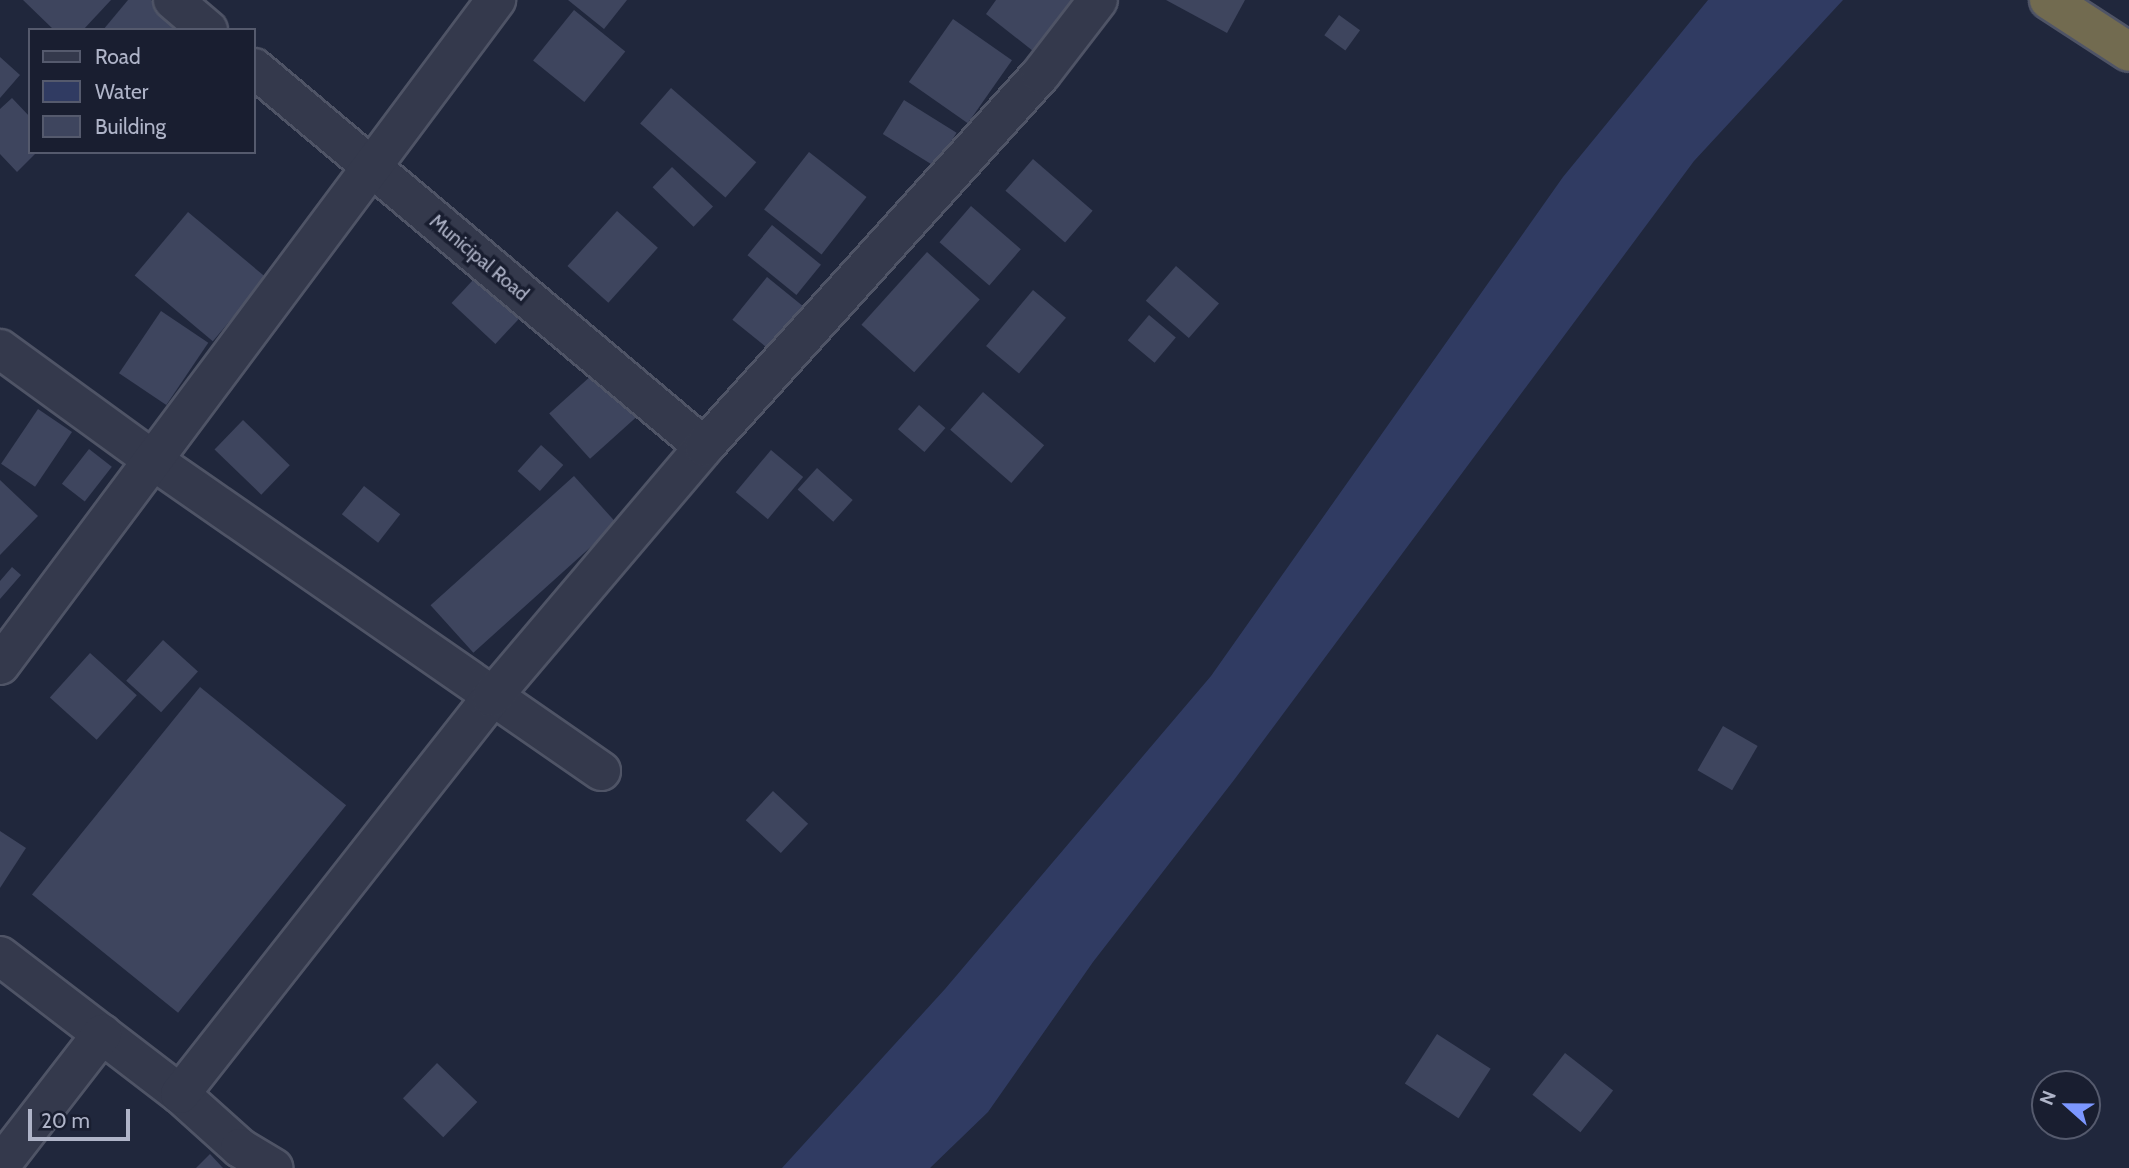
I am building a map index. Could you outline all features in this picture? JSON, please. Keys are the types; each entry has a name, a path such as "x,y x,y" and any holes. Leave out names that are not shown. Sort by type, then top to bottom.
{"highway":[{"path":"2057,5 2129,52"}],"street":[{"path":"173,0 206,28"},
{"path":"0,665 496,0"},
{"path":"180,1094 492,697 704,447 1041,74 1098,0"},
{"name":"Municipal Road","path":"256,70 704,447"},
{"path":"0,349 153,461 601,771"},
{"path":"0,956 180,1094 256,1163"},
{"path":"0,1166 102,1034"}],"water":[{"path":"1708,0 1843,0 1694,161 1234,780 1093,962 988,1112 930,1168 782,1168 945,989 1211,676 1563,177"}],"building":[{"path":"23,0 111,0 85,28 52,28"},
{"path":"128,0 151,0 183,28 105,28"},
{"path":"568,0 627,0 604,29"},
{"path":"996,0 1072,0 1033,51 986,14"},
{"path":"1166,0 1245,0 1227,33"},
{"path":"574,10 625,52 584,102 533,61"},
{"path":"1339,15 1360,30 1345,51 1324,35"},
{"path":"953,19 1012,60 968,123 909,82"},
{"path":"0,57 20,75 0,98"},
{"path":"671,88 756,162 725,198 640,123"},
{"path":"12,98 28,115 28,154 35,154 17,172 0,154 0,109"},
{"path":"904,100 957,133 935,167 883,134"},
{"path":"809,152 867,197 822,254 764,210"},
{"path":"1033,159 1093,211 1065,243 1005,191"},
{"path":"672,167 713,207 694,227 653,187"},
{"path":"971,206 1021,249 989,286 940,242"},
{"path":"617,211 658,248 608,303 567,266"},
{"path":"188,212 266,278 213,341 135,276"},
{"path":"772,225 821,265 796,295 747,255"},
{"path":"927,252 980,300 914,372 861,325"},
{"path":"487,265 531,306 495,344 452,303"},
{"path":"1176,266 1219,303 1189,338 1146,301"},
{"path":"767,277 812,314 777,356 732,320"},
{"path":"1033,290 1066,318 1019,374 986,346"},
{"path":"161,311 208,343 166,405 119,373"},
{"path":"1149,315 1176,337 1155,363 1128,340"},
{"path":"602,366 643,411 590,459 549,414"},
{"path":"983,392 1044,445 1011,483 950,430"},
{"path":"919,405 945,428 924,452 898,429"},
{"path":"38,409 72,432 35,487 1,464"},
{"path":"243,420 290,465 261,495 215,449"},
{"path":"541,445 563,465 540,491 518,471"},
{"path":"89,449 112,467 85,502 62,484"},
{"path":"771,450 803,477 768,519 736,492"},
{"path":"817,468 853,500 833,522 798,490"},
{"path":"574,476 617,524 473,653 431,605"},
{"path":"0,480 38,516 0,555"},
{"path":"364,486 400,514 378,543 342,514"},
{"path":"12,567 21,575 0,599 0,581"},
{"path":"163,640 198,671 161,712 126,681"},
{"path":"90,653 137,695 97,740 50,698"},
{"path":"200,687 346,805 178,1013 32,894"},
{"path":"1723,726 1758,746 1732,790 1698,770"},
{"path":"773,791 808,824 781,853 746,820"},
{"path":"0,831 26,848 0,888"},
{"path":"1437,1034 1491,1069 1459,1118 1405,1083"},
{"path":"1565,1053 1613,1091 1580,1132 1532,1095"},
{"path":"437,1063 477,1102 443,1137 403,1098"},
{"path":"210,1154 223,1168 196,1168"}]}
